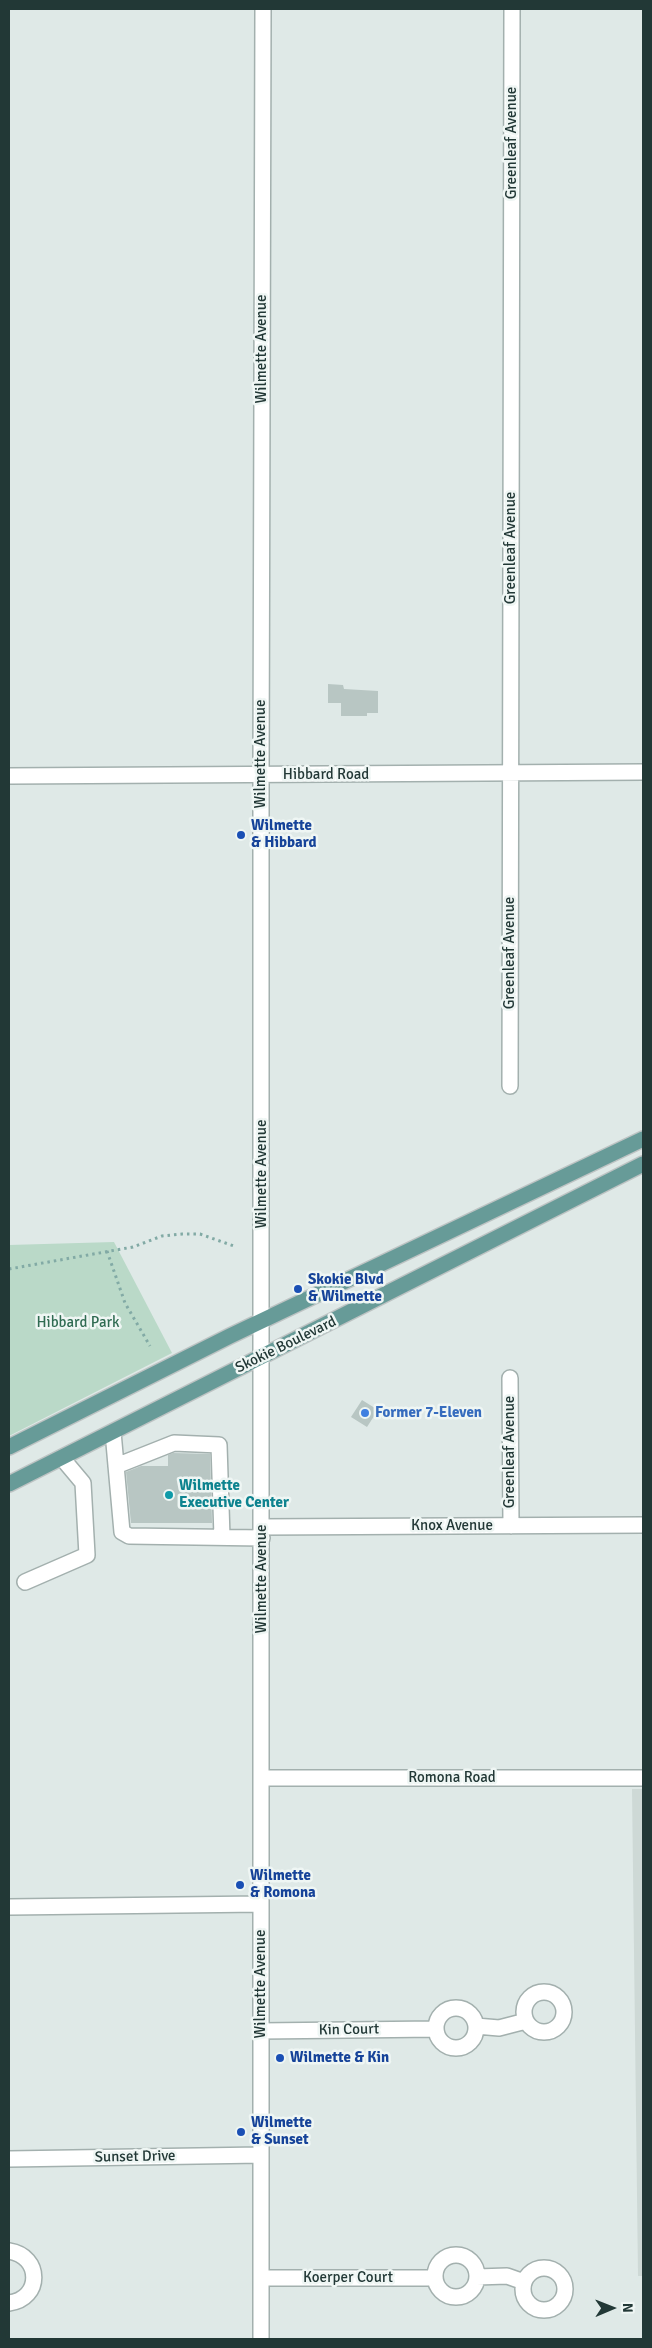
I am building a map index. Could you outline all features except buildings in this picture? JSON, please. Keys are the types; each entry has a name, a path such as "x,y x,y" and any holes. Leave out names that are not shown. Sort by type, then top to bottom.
{"main road":[{"name":"Skokie Boulevard","path":"9,1447 262,1322 643,1139"},
{"name":"Skokie Boulevard","path":"9,1484 262,1358 643,1164"}],"street":[{"name":"Wilmette Avenue","path":"261,2339 262,1322 260,775 263,9"},
{"name":"Greenleaf Avenue","path":"510,1086 512,9"},
{"name":"Hibbard Road","path":"9,776 643,772"},
{"name":"Greenleaf Avenue","path":"510,1378 511,1526"},
{"path":"113,1432 116,1466 174,1443 220,1445 222,1537"},
{"path":"25,1582 87,1555 82,1483 62,1458"},
{"name":"Knox Avenue","path":"116,1466 122,1532 129,1536 222,1537 262,1532 643,1525"},
{"name":"Romona Road","path":"262,1778 643,1778"},
{"path":"9,1907 261,1904"},
{"path":"455,2008 461,2008 471,2015 476,2026 472,2040 461,2048 447,2046 438,2036 436,2030 439,2017 443,2012 455,2008"},
{"path":"476,2026 500,2028 526,2021"},
{"name":"Kin Court","path":"261,2031 436,2030"},
{"name":"Sunset Drive","path":"9,2159 261,2155"},
{"path":"9,2251 24,2257 30,2263 34,2280 26,2296 19,2301 9,2303"},
{"path":"456,2254 463,2256 474,2264 477,2277 472,2290 460,2296 446,2294 437,2285 435,2278 438,2264 443,2259 456,2254"},
{"path":"477,2277 507,2276 524,2282"},
{"name":"Koerper Court","path":"261,2278 435,2278"}],"path":[{"path":"9,1269 133,1247 162,1236 200,1234 234,1246"},
{"path":"108,1251 125,1303 150,1346"}],"shaded area":[{"path":"632,1789 643,1789 643,2276 638,2276"}],"green space":[{"name":"Hibbard Park","path":"114,1242 172,1353 9,1436 9,1245"}],"place":[{"name":"Wilmette & Hibbard","path":"241,835"},
{"name":"Skokie Blvd & Wilmette","path":"298,1289"},
{"name":"Former 7-Eleven","path":"365,1413"},
{"name":"Wilmette Executive Center","path":"169,1495"},
{"name":"Wilmette & Romona","path":"240,1885"},
{"name":"Wilmette & Kin","path":"280,2058"},
{"name":"Wilmette & Sunset","path":"241,2132"}]}
